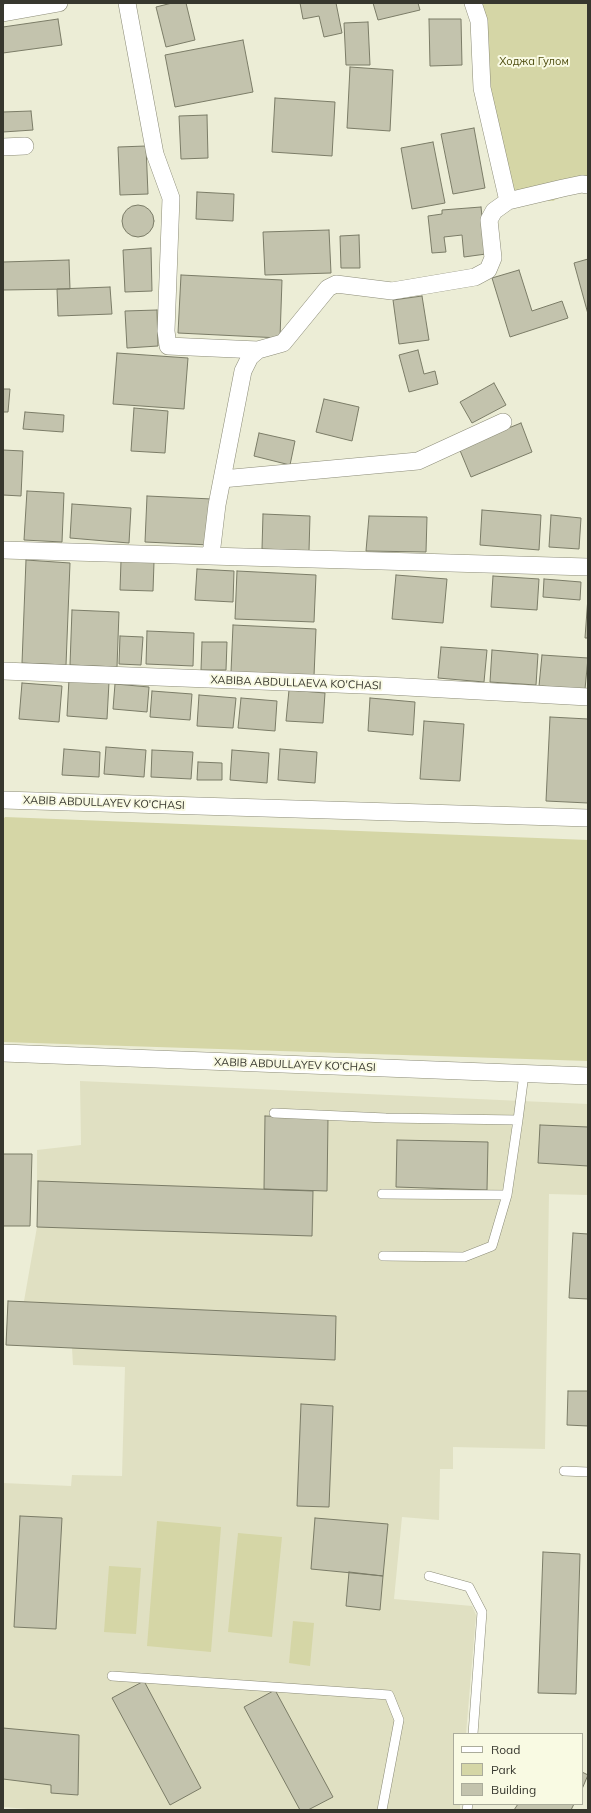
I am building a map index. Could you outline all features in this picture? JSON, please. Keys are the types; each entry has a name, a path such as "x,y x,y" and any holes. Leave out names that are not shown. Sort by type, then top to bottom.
{"street":[{"path":"3,13 59,3"},
{"path":"127,3 155,154 171,198 166,331 168,346 258,350 283,343 328,288 336,284 392,291 475,277 488,270 493,258 489,220 494,211 508,201 562,188 582,184 588,185"},
{"path":"474,3 479,21 482,88 508,201"},
{"path":"3,147 25,146"},
{"path":"211,555 217,505 243,371 250,357 258,350"},
{"path":"222,479 418,461 503,422"},
{"path":"3,550 588,567"},
{"name":"XABIBA ABDULLAEVA KO'CHASI","path":"3,671 372,686 588,697"},
{"name":"XABIB ABDULLAYEV KO'CHASI","path":"3,800 588,818"},
{"name":"XABIB ABDULLAYEV KO'CHASI","path":"3,1053 588,1076"}],"lane":[{"path":"383,1256 464,1257 492,1246 507,1195 524,1074"},
{"path":"274,1113 386,1118 518,1120"},
{"path":"382,1194 507,1195"},
{"path":"564,1471 588,1472"},
{"path":"428,1576 469,1587 482,1612 473,1733"},
{"path":"112,1676 389,1695 399,1720 382,1810"}],"shaded area":[{"path":"80,1081 588,1104 588,1195 549,1194 545,1449 453,1447 453,1469 440,1469 439,1520 402,1517 394,1599 472,1606 476,1615 466,1733 453,1733 453,1805 460,1805 460,1810 40,1810 3,1807 3,1483 71,1486 72,1475 122,1476 125,1367 73,1365 72,1348 6,1345 8,1301 24,1301 37,1227 37,1150 81,1145"}],"green space":[{"name":"Ходжа Гулом","path":"473,3 588,3 588,183 553,201 508,201"},
{"path":"5,817 588,840 588,1061 3,1042 3,820"},
{"path":"157,1521 221,1527 211,1652 147,1646"},
{"path":"238,1533 282,1537 272,1637 228,1632"},
{"path":"109,1566 141,1568 136,1634 104,1632"},
{"path":"293,1621 314,1623 310,1666 289,1663"}],"building":[{"path":"172,3 186,3 195,40 166,47 156,7"},
{"path":"300,3 336,3 342,33 324,37 319,16 303,19"},
{"path":"373,3 418,3 420,10 378,20"},
{"path":"58,19 62,45 3,53 3,27"},
{"path":"429,19 461,19 462,65 430,66"},
{"path":"368,22 370,65 346,65 344,23"},
{"path":"243,40 253,92 175,107 165,55"},
{"path":"350,67 393,70 390,131 347,128"},
{"path":"275,98 335,102 332,156 272,152"},
{"path":"31,111 33,130 3,132 3,112"},
{"path":"207,115 208,158 181,159 179,116"},
{"path":"474,128 485,188 453,194 441,134"},
{"path":"433,142 445,203 412,209 401,148"},
{"path":"146,146 148,194 120,195 118,147"},
{"path":"197,192 234,194 233,221 196,219"},
{"path":"138,205 144,206 151,212 154,221 153,227 147,234 138,237 132,236 125,230 122,221 123,215 129,208"},
{"path":"481,207 486,254 464,257 462,235 444,237 446,252 432,253 428,216 442,214 442,210"},
{"path":"329,230 331,273 265,275 263,232"},
{"path":"359,235 360,268 341,268 340,236"},
{"path":"151,248 152,291 125,292 123,250"},
{"path":"588,259 588,314 574,263"},
{"path":"69,260 70,289 3,290 3,262"},
{"path":"519,270 532,311 562,301 568,318 510,337 492,278"},
{"path":"181,275 282,280 280,338 178,333"},
{"path":"110,287 112,314 58,316 57,289"},
{"path":"422,296 429,340 399,344 393,300"},
{"path":"157,310 158,346 127,348 125,311"},
{"path":"418,350 424,374 435,371 438,384 409,392 399,355"},
{"path":"117,353 188,358 184,409 113,404"},
{"path":"494,383 506,405 472,423 460,402"},
{"path":"3,389 10,389 8,412 3,412"},
{"path":"324,399 359,407 352,441 316,432"},
{"path":"134,408 168,411 165,453 131,451"},
{"path":"25,412 64,415 63,432 23,429"},
{"path":"521,423 532,452 471,477 459,448"},
{"path":"259,433 295,441 290,465 254,456"},
{"path":"3,450 23,451 21,496 3,495"},
{"path":"27,491 64,493 62,542 24,540"},
{"path":"147,496 212,499 210,545 145,542"},
{"path":"72,504 131,508 129,543 70,538"},
{"path":"482,510 541,515 539,550 480,545"},
{"path":"263,514 310,516 309,551 262,549"},
{"path":"551,515 581,518 579,549 549,547"},
{"path":"369,516 427,517 426,552 366,551"},
{"path":"26,560 70,563 66,665 22,663"},
{"path":"121,561 154,562 153,591 120,590"},
{"path":"197,569 234,571 233,602 195,600"},
{"path":"237,571 316,575 314,622 235,619"},
{"path":"396,575 447,579 443,623 392,619"},
{"path":"493,576 539,579 537,610 491,607"},
{"path":"544,579 581,582 580,600 543,597"},
{"path":"588,597 588,638 585,638"},
{"path":"72,610 119,612 117,667 70,665"},
{"path":"233,625 316,629 314,676 231,672"},
{"path":"147,631 194,633 193,666 146,664"},
{"path":"120,636 143,637 141,665 119,664"},
{"path":"202,642 227,642 226,670 201,670"},
{"path":"441,647 487,650 484,682 438,678"},
{"path":"492,650 538,654 536,685 490,682"},
{"path":"542,655 588,658 585,689 539,686"},
{"path":"69,679 109,682 107,719 67,716"},
{"path":"22,683 62,686 59,722 19,719"},
{"path":"115,684 149,687 147,712 113,709"},
{"path":"289,690 325,693 323,723 286,721"},
{"path":"152,691 192,694 190,720 150,717"},
{"path":"199,695 236,698 233,728 197,726"},
{"path":"241,698 277,701 275,731 238,728"},
{"path":"370,698 415,702 413,735 368,731"},
{"path":"550,717 588,719 588,803 546,801"},
{"path":"424,721 464,724 460,781 420,779"},
{"path":"106,747 146,750 144,777 104,774"},
{"path":"64,749 100,752 99,777 62,775"},
{"path":"280,749 317,752 315,783 278,780"},
{"path":"152,750 193,752 191,779 151,777"},
{"path":"232,750 269,753 267,783 230,780"},
{"path":"198,762 222,763 222,780 197,780"},
{"path":"265,1116 328,1118 327,1191 264,1189"},
{"path":"540,1125 588,1127 588,1166 538,1163"},
{"path":"397,1140 488,1142 487,1190 396,1187"},
{"path":"3,1154 32,1154 30,1226 3,1226"},
{"path":"38,1181 313,1191 312,1236 37,1227"},
{"path":"573,1233 588,1234 588,1299 569,1298"},
{"path":"8,1301 336,1316 335,1360 6,1345"},
{"path":"568,1391 588,1391 588,1426 567,1425"},
{"path":"301,1404 333,1406 329,1507 297,1506"},
{"path":"20,1516 62,1518 56,1629 14,1627"},
{"path":"315,1518 388,1524 383,1576 311,1569"},
{"path":"543,1552 580,1554 576,1694 538,1693"},
{"path":"349,1572 383,1576 380,1610 346,1606"},
{"path":"144,1681 201,1788 170,1805 112,1698"},
{"path":"275,1690 333,1797 308,1810 300,1810 244,1707"},
{"path":"3,1728 79,1735 78,1795 51,1793 51,1785 3,1779"},
{"path":"583,1772 588,1775 583,1787"},
{"path":"517,1805 574,1805 571,1810 514,1810"}]}
